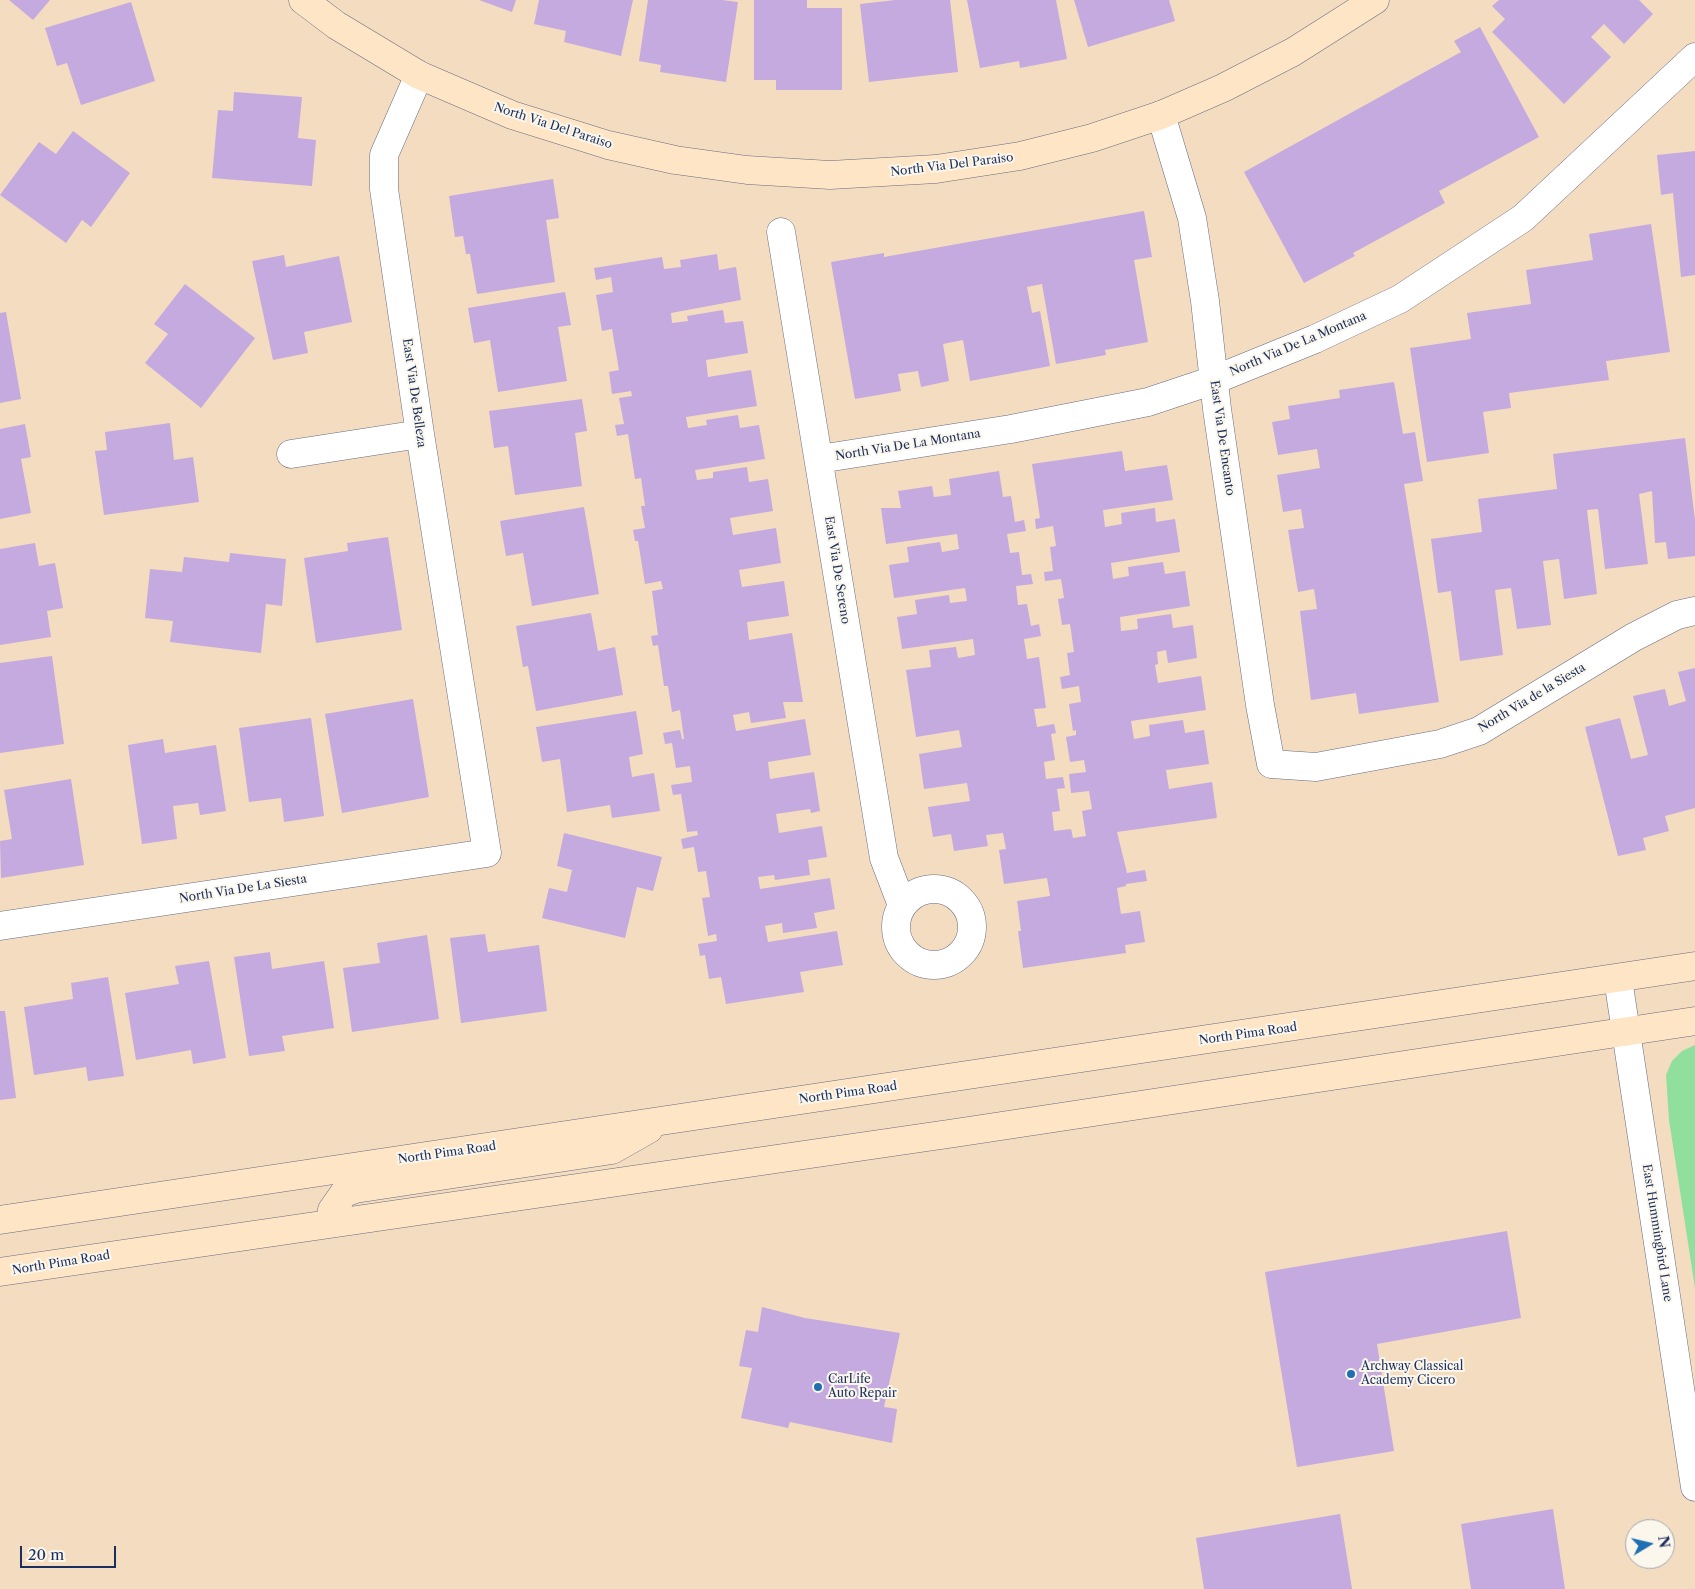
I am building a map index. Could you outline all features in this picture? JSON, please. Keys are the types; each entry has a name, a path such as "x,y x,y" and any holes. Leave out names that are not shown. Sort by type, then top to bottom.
{"main road":[{"path":"303,0 336,25 419,75"},
{"name":"North Via Del Paraiso","path":"419,75 512,116 608,145 675,160 747,170 830,175 936,169 1020,156 1092,138 1161,115 1223,88 1293,52 1375,0"},
{"name":"North Pima Road","path":"0,1220 1695,966"},
{"name":"North Pima Road","path":"0,1272 955,1133 1695,1021"},
{"path":"330,1223 332,1210 344,1193 355,1189 612,1150 663,1121"}],"street":[{"name":"North Via De La Montana","path":"819,459 1020,427 1148,402 1214,380 1315,339 1400,299 1523,218 1695,57"},
{"name":"East Via De Belleza","path":"419,75 384,155 384,188 420,434 486,853"},
{"name":"East Via De Encanto","path":"1161,115 1192,218 1206,301 1214,380 1259,695 1271,764"},
{"name":"East Via De Sereno","path":"781,232 884,858 902,905"},
{"path":"291,454 420,434"},
{"name":"North Via de la Siesta","path":"1271,764 1316,767 1440,744 1479,731 1634,637 1678,615 1695,611"},
{"name":"North Via De La Siesta","path":"0,926 486,853"},
{"name":"East Hummingbird Lane","path":"1618,979 1695,1487"}],"green space":[{"path":"1695,1045 1695,1288 1669,1120 1666,1075 1672,1061 1682,1051"}],"building":[{"path":"9,0 50,0 33,20"},
{"path":"479,0 516,0 512,12"},
{"path":"539,0 633,0 621,56 564,42 566,31 534,24"},
{"path":"648,0 722,0 738,2 726,82 660,72 661,65 639,61"},
{"path":"754,0 807,0 807,8 842,8 842,90 776,90 776,80 754,80"},
{"path":"895,0 950,0 958,72 869,82 860,4"},
{"path":"967,0 1056,0 1067,59 1020,68 1019,61 980,68"},
{"path":"1074,0 1169,0 1175,21 1088,47"},
{"path":"1499,0 1639,0 1653,14 1624,44 1604,24 1591,37 1611,57 1564,104 1492,32 1505,19 1492,6"},
{"path":"131,2 155,81 81,105 67,63 57,66 45,28"},
{"path":"1480,27 1539,137 1439,191 1445,203 1353,253 1355,256 1304,283 1244,172 1461,52 1454,41"},
{"path":"234,92 302,97 298,138 316,140 312,186 212,178 218,110 233,111"},
{"path":"73,131 130,173 91,227 82,220 66,243 0,195 39,142 56,154"},
{"path":"1695,151 1695,275 1681,277 1673,193 1661,195 1657,155"},
{"path":"553,179 559,218 546,220 555,282 477,294 470,254 466,254 463,236 455,237 449,196"},
{"path":"1144,211 1152,257 1134,260 1148,342 1105,350 1106,355 1056,364 1042,284 1027,287 1032,313 1040,311 1050,366 970,381 963,340 943,344 949,381 921,387 918,371 898,374 901,391 855,399 831,262 884,253 884,257"},
{"path":"1651,224 1670,352 1606,361 1609,380 1509,393 1511,408 1483,412 1489,453 1427,462 1410,348 1471,339 1467,313 1531,304 1526,270 1593,260 1589,234"},
{"path":"717,254 719,270 736,267 741,300 671,313 672,323 688,321 687,316 723,310 725,323 743,321 748,353 706,360 708,377 751,370 757,406 686,417 688,428 707,425 706,420 738,415 740,428 759,425 765,459 695,470 697,480 713,478 713,472 747,467 749,482 768,479 773,511 730,518 733,535 776,528 781,563 739,570 742,587 784,581 789,616 747,622 749,640 792,633 803,702 783,702 786,718 751,723 749,712 733,715 736,731 805,719 811,755 768,762 770,779 814,772 820,811 811,813 810,809 776,814 779,833 822,826 827,857 808,860 810,875 775,880 774,875 758,877 760,889 830,878 835,909 814,913 817,928 783,933 782,923 765,926 768,942 837,931 843,965 800,972 804,992 726,1004 721,977 709,979 705,955 700,956 698,944 717,941 716,934 708,936 702,898 710,897 706,871 698,872 694,847 683,849 681,839 698,835 697,831 687,832 681,794 673,795 671,785 692,782 690,766 676,768 672,743 665,744 663,733 680,730 682,739 684,739 680,710 672,712 668,686 664,686 658,645 653,646 651,636 658,635 652,591 663,589 661,581 645,584 638,541 635,541 633,530 645,528 641,506 645,506 641,478 635,479 628,434 617,436 615,425 624,424 619,398 632,396 631,391 612,394 609,372 619,370 612,329 602,331 596,295 613,292 611,277 596,280 594,268 662,257 664,269 681,267 680,260"},
{"path":"284,255 286,267 339,256 352,322 304,332 308,353 273,360 252,261"},
{"path":"185,284 255,338 201,408 145,363 168,334 154,324"},
{"path":"565,292 571,325 558,327 567,381 498,392 490,340 474,343 468,308"},
{"path":"6,312 21,399 0,403 0,313"},
{"path":"1394,382 1403,434 1415,432 1423,481 1404,484 1439,702 1359,714 1356,693 1311,700 1300,611 1317,609 1314,589 1298,592 1288,530 1304,528 1301,509 1283,512 1277,475 1320,468 1317,449 1278,455 1272,422 1290,419 1288,406 1340,398 1339,390"},
{"path":"582,399 587,431 575,433 582,486 515,495 508,446 494,448 489,411"},
{"path":"170,423 174,460 193,457 199,502 104,515 95,451 107,450 105,432"},
{"path":"25,424 31,457 21,459 31,513 0,519 0,429"},
{"path":"1685,438 1695,520 1695,556 1668,559 1666,542 1655,543 1652,491 1639,494 1648,564 1605,569 1598,509 1587,510 1597,594 1564,599 1559,559 1543,561 1551,625 1517,629 1511,588 1495,590 1503,655 1460,661 1451,591 1438,593 1431,539 1482,532 1478,499 1557,489 1553,454"},
{"path":"1122,451 1125,471 1167,465 1173,500 1103,510 1105,527 1122,524 1121,513 1155,508 1156,522 1175,519 1180,552 1111,563 1113,579 1129,576 1128,567 1163,562 1165,574 1185,571 1190,606 1120,617 1121,631 1138,629 1137,619 1171,614 1173,628 1193,625 1197,658 1168,663 1166,650 1157,652 1158,664 1155,665 1158,683 1201,676 1206,710 1131,721 1134,739 1150,736 1149,725 1183,720 1185,733 1204,730 1209,764 1166,770 1169,789 1212,782 1217,818 1117,832 1127,873 1145,870 1147,881 1126,884 1126,886 1117,888 1121,914 1140,911 1145,942 1125,945 1126,953 1023,968 1018,931 1021,931 1017,901 1050,896 1047,878 1004,884 999,850 1006,849 1003,833 986,835 988,846 954,851 951,834 933,837 928,807 970,801 967,783 924,789 919,754 962,747 959,730 916,737 906,670 931,667 929,650 956,647 958,658 975,655 973,639 902,649 897,617 917,614 915,600 949,595 950,603 967,601 965,588 894,598 889,565 909,562 907,547 940,542 942,552 959,549 957,534 886,544 881,508 901,508 898,491 932,486 934,497 951,495 949,479 999,471 1003,497 1011,496 1015,522 1024,520 1026,531 1007,534 1010,553 1019,552 1022,575 1031,574 1033,584 1016,586 1018,605 1027,604 1031,626 1039,624 1041,636 1024,639 1027,659 1039,657 1046,708 1034,709 1037,727 1054,724 1056,733 1051,734 1055,760 1044,762 1046,779 1063,777 1065,788 1057,789 1060,811 1052,812 1054,831 1071,829 1073,838 1086,836 1082,811 1092,809 1089,791 1071,793 1069,774 1086,772 1084,760 1070,762 1066,737 1076,735 1076,730 1073,731 1069,704 1081,702 1079,686 1062,689 1060,677 1070,675 1067,653 1074,652 1070,624 1062,625 1058,599 1064,598 1061,579 1045,581 1044,572 1053,571 1050,547 1056,546 1053,526 1036,529 1035,519 1040,518 1032,464"},
{"path":"584,507 599,594 532,606 523,553 506,556 500,521"},
{"path":"388,537 402,630 316,643 304,558 348,551 347,543"},
{"path":"35,543 39,566 55,563 63,608 47,611 51,637 0,645 0,549"},
{"path":"230,553 286,559 282,606 266,604 261,653 170,642 173,621 145,618 150,569 182,572 184,557 229,562"},
{"path":"591,613 598,651 615,647 623,695 536,711 528,666 523,667 516,626"},
{"path":"52,656 64,744 0,753 0,663"},
{"path":"1695,668 1695,808 1665,816 1669,831 1643,838 1646,850 1618,856 1585,727 1620,718 1631,759 1648,755 1633,696 1665,689 1669,706 1686,701 1678,672"},
{"path":"413,699 429,797 342,813 325,714"},
{"path":"636,711 643,754 629,757 632,777 654,773 660,811 612,818 610,805 567,812 560,759 542,762 536,727"},
{"path":"311,718 324,816 284,822 281,798 249,802 239,728"},
{"path":"163,739 165,753 216,745 226,811 200,815 198,803 173,806 177,839 142,844 128,745"},
{"path":"71,779 84,865 1,878 0,841 12,839 4,790"},
{"path":"564,833 662,857 653,891 637,887 625,938 542,918 549,888 567,892 572,870 557,866"},
{"path":"485,934 488,952 539,945 547,1011 461,1023 450,938"},
{"path":"427,935 439,1019 352,1032 343,968 380,963 377,943"},
{"path":"270,952 272,969 324,961 334,1028 282,1036 285,1051 249,1056 234,957"},
{"path":"209,961 226,1058 193,1064 191,1050 136,1060 125,993 179,984 175,966"},
{"path":"108,977 124,1076 88,1081 86,1067 34,1075 24,1007 73,999 71,983"},
{"path":"0,1011 5,1011 16,1098 0,1100"},
{"path":"1507,1231 1521,1318 1377,1344 1394,1451 1297,1467 1265,1272"},
{"name":"CarLife Auto Repair","path":"762,1307 805,1318 900,1333 884,1407 897,1409 892,1443 790,1422 788,1428 741,1418 752,1368 739,1366 746,1330 758,1332"},
{"path":"1553,1509 1565,1589 1471,1589 1461,1524"},
{"path":"1340,1514 1352,1589 1204,1589 1196,1538"}],"place":[{"name":"Archway Classical Academy Cicero","path":"1351,1374"},
{"name":"CarLife Auto Repair","path":"818,1387"}]}
